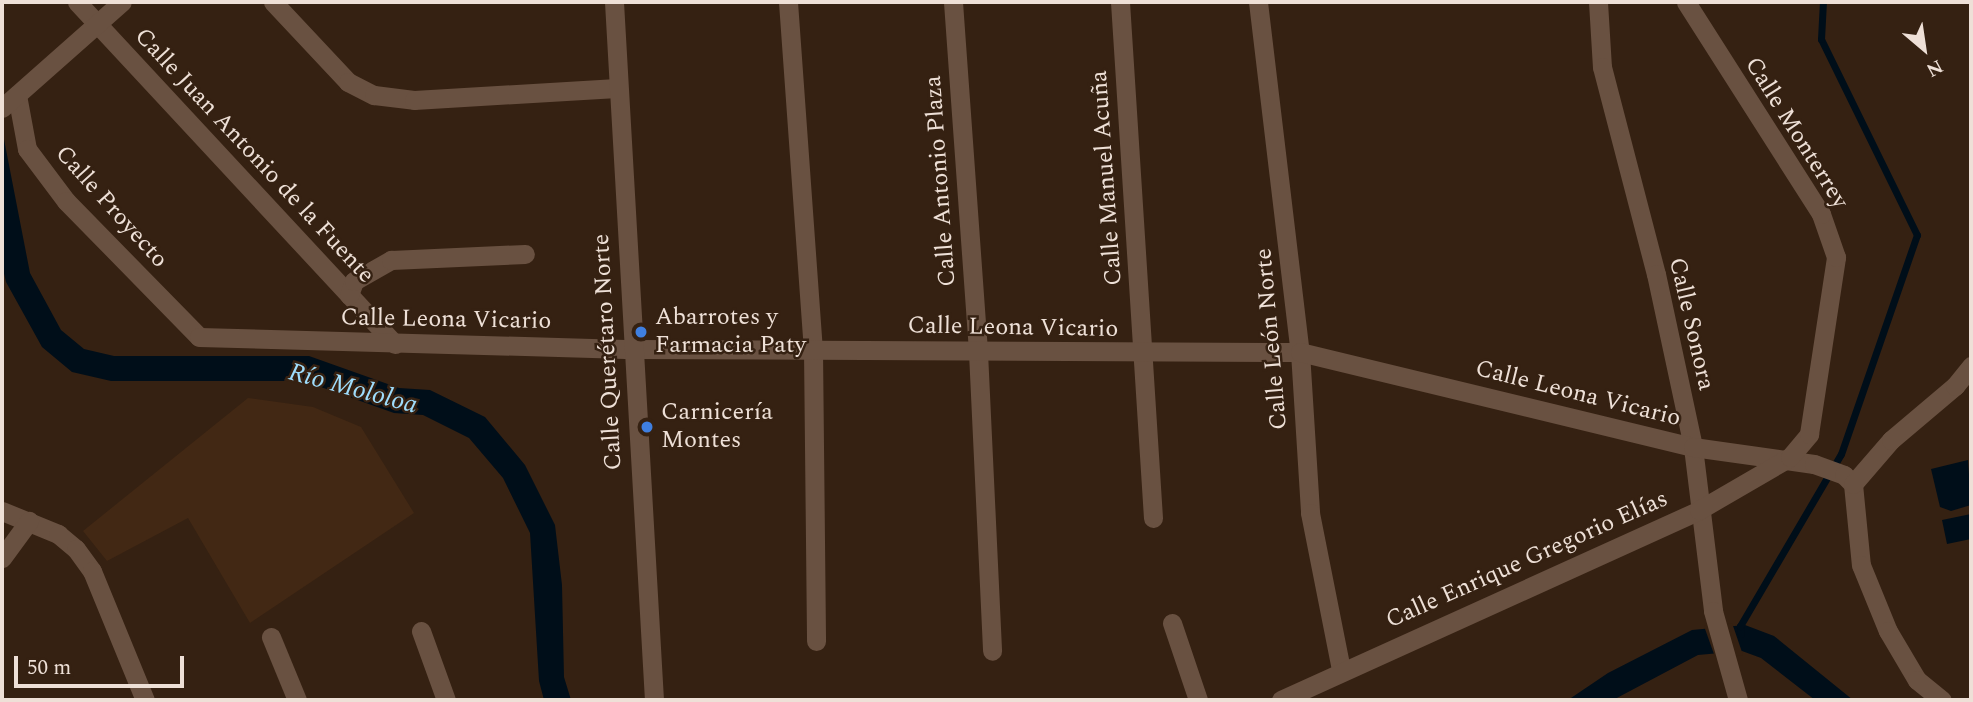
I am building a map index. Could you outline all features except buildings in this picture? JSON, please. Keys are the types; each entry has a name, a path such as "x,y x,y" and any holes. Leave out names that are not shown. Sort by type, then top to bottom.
{"street":[{"name":"Calle Juan Antonio de la Fuente","path":"77,2 395,344"},
{"path":"10,101 122,2"},
{"path":"273,2 348,82 374,95 414,100 617,88"},
{"name":"Calle Querétaro Norte","path":"614,2 654,700"},
{"path":"788,2 813,350 816,640"},
{"name":"Calle Antonio Plaza","path":"953,2 978,352 992,650"},
{"name":"Calle Manuel Acuña","path":"1120,2 1153,518"},
{"name":"Calle León Norte","path":"1258,2 1300,352 1310,513 1341,670"},
{"name":"Calle Sonora","path":"1598,2 1602,67 1656,274 1693,447 1713,611 1738,700"},
{"name":"Calle Monterrey","path":"1686,2 1821,214 1836,257 1809,434 1790,457"},
{"name":"Calle Proyecto","path":"10,101 27,149 66,201 199,337"},
{"path":"349,295 354,281 391,260 526,254"},
{"name":"Calle Leona Vicario","path":"199,337 634,348 1144,354 1300,352 1693,447 1790,457 1814,464 1848,480"},
{"path":"1942,700 1917,680 1888,631 1861,565 1848,480 1955,386 1971,366"},
{"name":"Calle Enrique Gregorio Elías","path":"1281,700 1341,670 1699,510 1790,457"},
{"path":"2,511 58,534 92,571 145,700"},
{"path":"2,558 29,522"},
{"path":"1172,623 1198,700"},
{"path":"421,631 446,700"},
{"path":"271,637 297,700"}],"shaded area":[{"path":"248,398 313,407 361,427 414,513 250,623 188,518 107,561 83,531"}],"water":[{"name":"Río Mololoa","path":"2,129 30,273 61,330 84,349 114,356 309,356 399,388 430,390 485,417 525,465 555,525 562,585 564,677 571,700 544,700 539,681 530,533 503,478 469,438 423,415 394,413 304,381 111,381 72,372 42,347 6,282 2,265"},
{"path":"1968,460 1971,505 1951,511 1940,507 1931,469"},
{"path":"1971,514 1971,539 1947,544 1942,520"},
{"path":"1745,625 1774,636 1853,700 1815,700 1761,658 1742,651 1698,655 1613,700 1568,700 1608,673 1692,630"}],"pier":[{"path":"1732,623 1743,655 1715,657 1704,626"}],"waterway":[{"path":"1741,634 1740,626 1841,454 1917,235 1821,39 1823,2"}],"place":[{"name":"Abarrotes y Farmacia Paty","path":"641,332"},
{"name":"Carnicería Montes","path":"647,427"}]}
